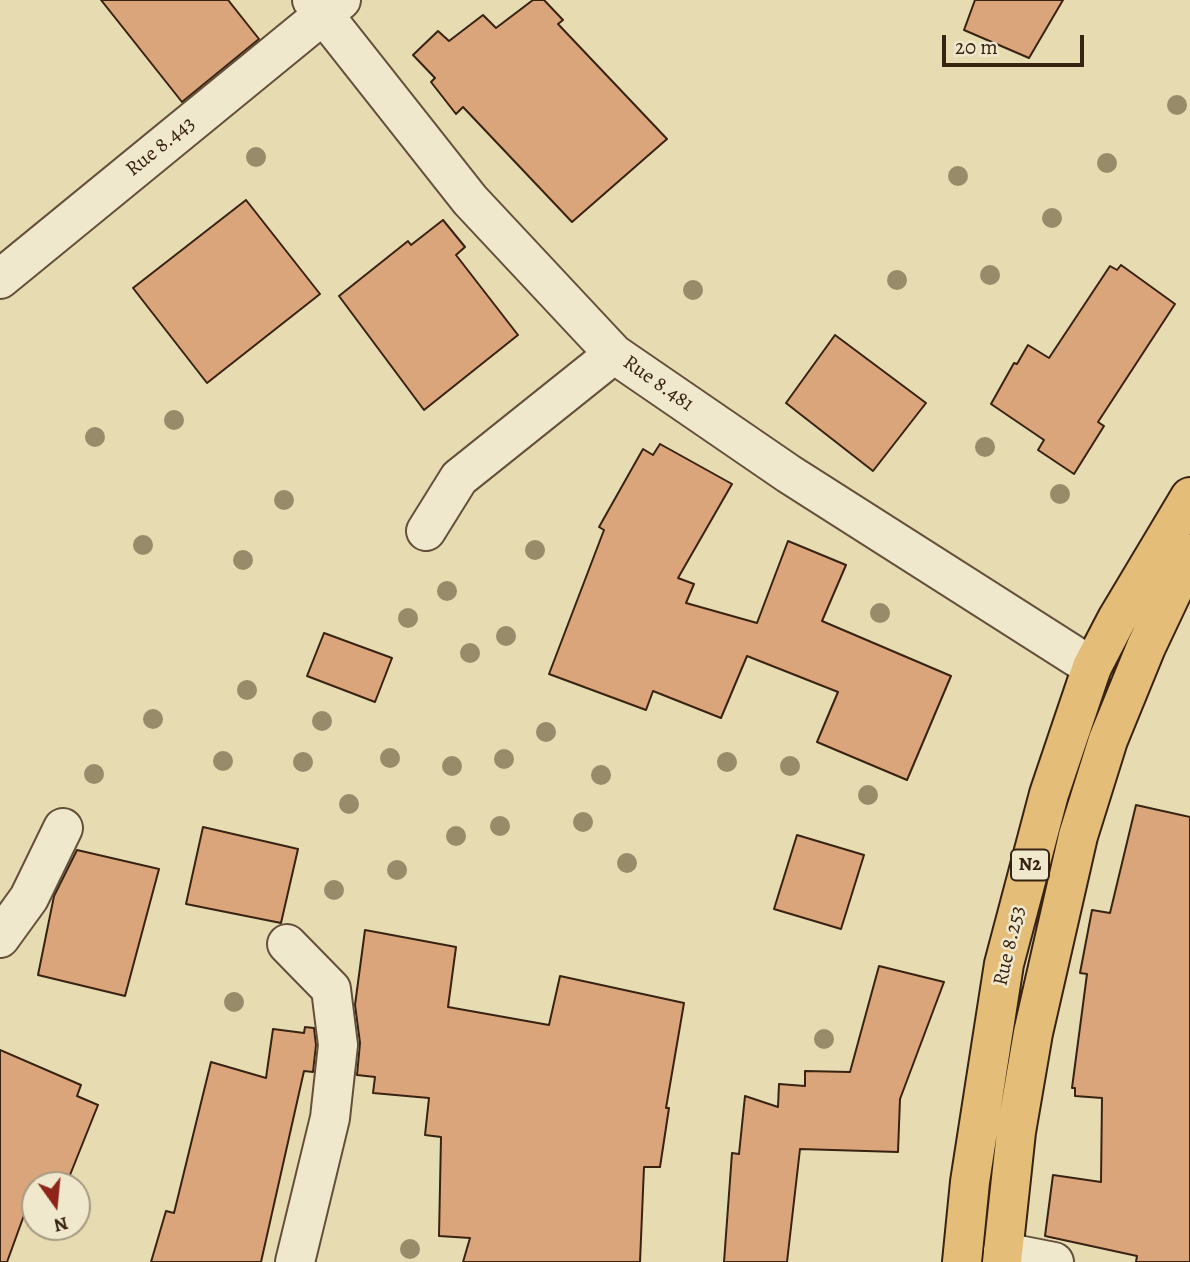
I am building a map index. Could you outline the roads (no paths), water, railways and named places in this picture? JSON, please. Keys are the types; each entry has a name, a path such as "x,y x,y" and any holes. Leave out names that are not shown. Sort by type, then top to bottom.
{"highway":[{"name":"Rue 8.253","path":"962,1262 970,1182 1004,964 1049,794 1092,667 1117,618 1190,497"},
{"name":"Rue 8.253","path":"1002,1257 1016,1132 1033,1033 1078,836 1108,740 1146,646 1190,554"}],"street":[{"name":"Rue 8.443","path":"0,279 325,5"},
{"name":"Rue 8.481","path":"325,5 470,200 614,354 789,474 1092,667"},
{"path":"426,531 459,478 614,354"},
{"path":"0,938 29,898 63,828"},
{"path":"287,944 331,989 338,1045 330,1118 295,1262"},
{"path":"1002,1257 1054,1262"}]}
